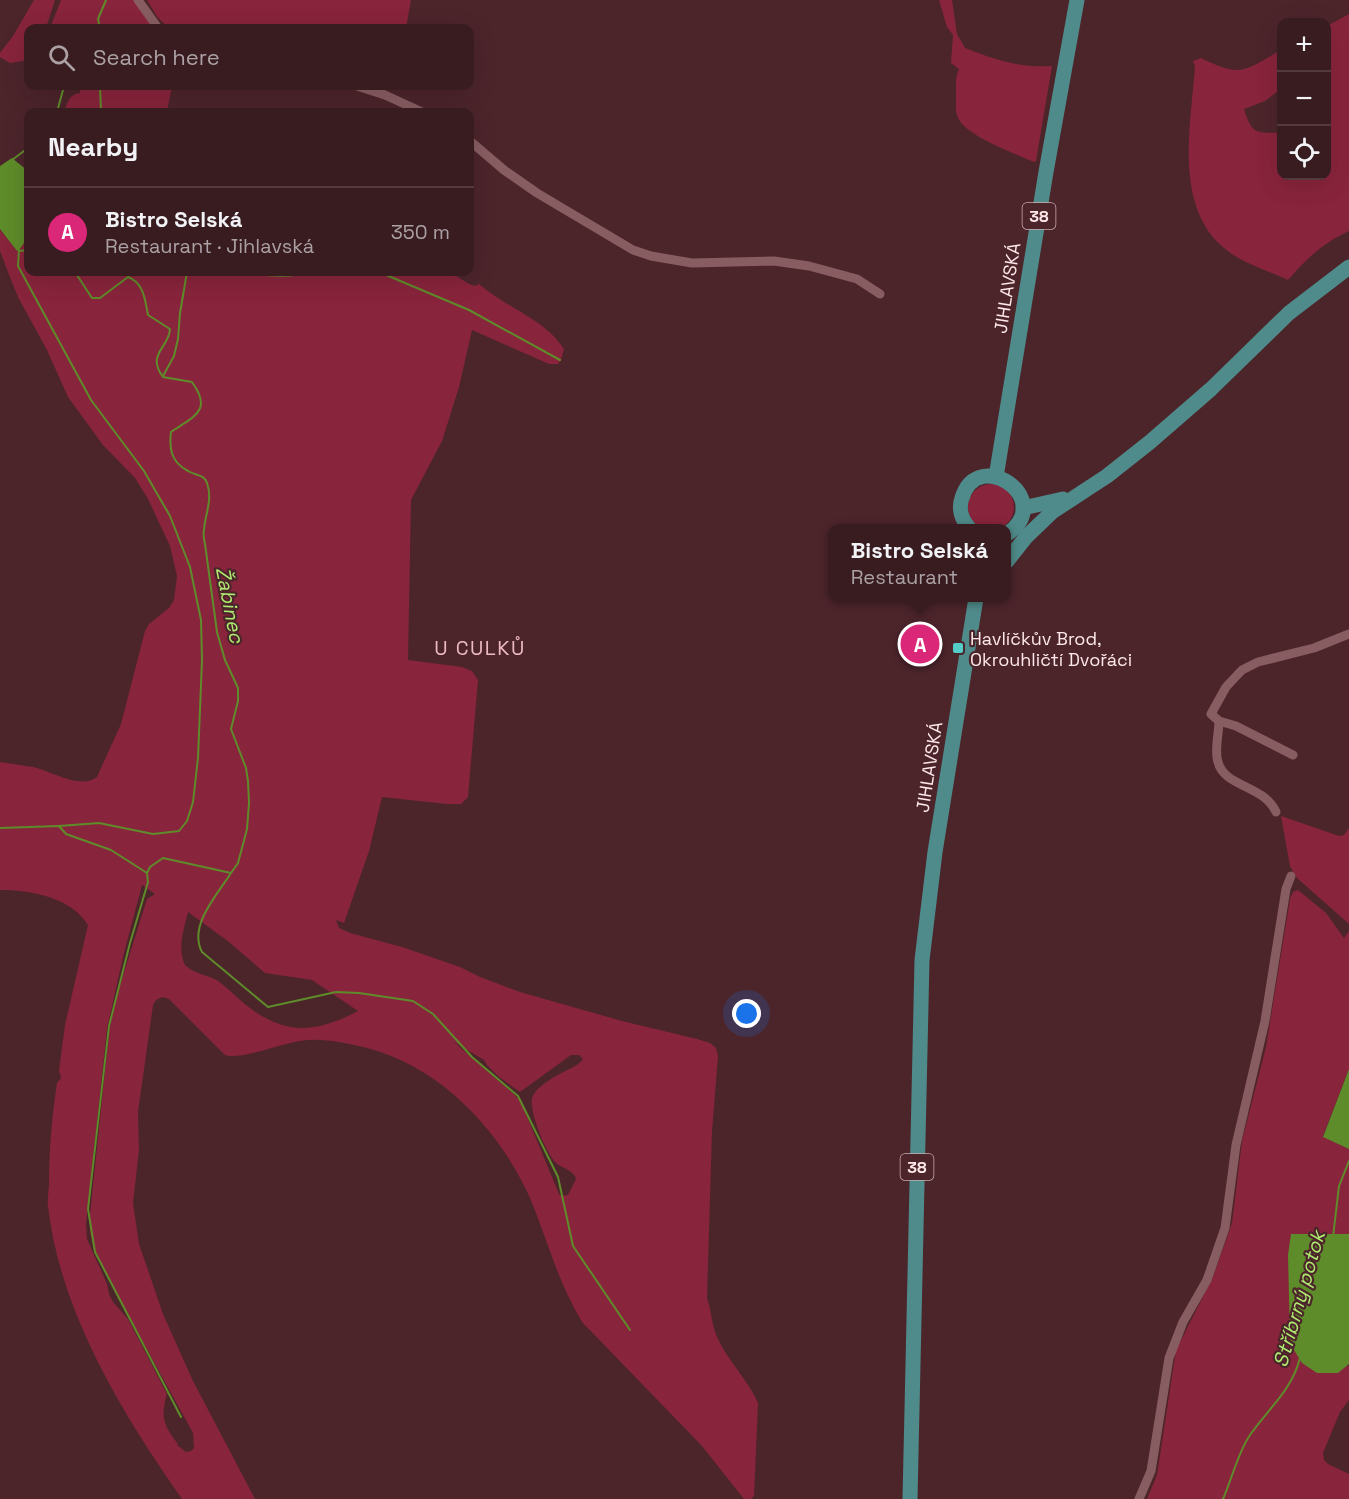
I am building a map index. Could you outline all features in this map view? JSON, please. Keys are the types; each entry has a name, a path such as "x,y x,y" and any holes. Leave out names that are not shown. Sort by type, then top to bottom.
{"main road":[{"name":"JIHLAVSKÁ","path":"996,477 1077,0"},
{"path":"1011,556 1038,524 1060,505 1107,476 1150,442 1211,389 1289,313 1349,267"},
{"path":"967,524 961,513 964,492 981,478 996,477 1007,480 1021,497 1023,508 1018,525 1011,531"},
{"path":"1023,508 1080,493"},
{"name":"JIHLAVSKÁ","path":"910,1499 924,933 975,602"},
{"path":"970,639 983,602"}],"street":[{"path":"138,0 155,24"},
{"path":"369,90 413,108"},
{"path":"474,144 504,170 537,193 633,250 651,256 692,263 774,261 809,266 857,279 880,294"},
{"path":"1293,755 1236,726 1219,721 1210,714 1226,687 1242,670 1258,662 1314,648 1349,634"},
{"path":"1219,721 1216,749 1221,772 1264,796 1276,812"},
{"path":"1139,1499 1151,1472 1169,1358 1174,1342 1207,1280 1225,1228 1236,1145 1265,1021 1286,889 1291,876"}],"shaded area":[{"path":"34,0 55,0 47,24 24,24 24,61 10,63 0,57 0,53"},
{"path":"61,0 135,0 152,24 52,24"},
{"path":"147,0 411,0 407,24 165,24"},
{"path":"939,0 952,0 957,34 965,48 1008,62 1029,66 1052,66 1036,161 981,138 963,125 958,118 956,84 959,69 951,63 953,35 947,27"},
{"path":"1349,14 1349,231 1316,252 1288,280 1229,252 1211,235 1199,214 1192,191 1189,166 1195,66 1193,61 1201,58 1234,70 1250,67 1277,52 1277,92 1265,101 1244,109 1247,118 1256,131 1277,133 1277,180 1331,180 1331,24"},
{"path":"80,90 171,90 168,108 65,108 71,97 80,93"},
{"path":"0,229 17,251 24,242 24,276 456,276 469,284 475,286 479,284 536,321 564,349 558,364 549,364 472,330 459,387 442,441 411,500 408,660 462,667 472,671 478,680 468,797 461,804 447,804 382,797 369,851 344,923 336,920 339,928 350,933 402,947 460,967 520,992 622,1021 697,1039 710,1043 716,1048 718,1056 712,1131 707,1298 718,1339 758,1403 754,1496 751,1499 744,1499 702,1446 582,1322 561,1279 520,1177 484,1125 463,1103 439,1083 412,1066 384,1053 347,1044 327,1040 306,1040 250,1054 225,1055 169,999 162,997 153,1005 138,1112 139,1150 133,1203 139,1244 163,1314 193,1381 255,1499 182,1499 137,1432 97,1360 80,1323 55,1245 48,1206 52,1120 57,1083 61,1078 59,1070 65,1025 88,925 81,915 49,897 0,890 0,762 33,767 74,781 97,777 121,724 145,631 149,624 169,608 174,600 177,576 170,546 148,499 135,478 103,445 68,397 47,350 19,299 0,251","holes":["142,885 155,894 147,899 114,1004 109,1033 90,1232 93,1246 123,1306 193,1433 194,1448 186,1452 177,1445 165,1421 164,1409 167,1394 128,1319 113,1302 87,1239 86,1224 107,1029","188,912 229,942 265,973 312,980 358,1011 328,1024 301,1028 274,1022 260,1015 218,981 193,971 185,965 181,945","454,1042 484,1060 499,1077 520,1092 571,1055 579,1055 583,1059 543,1085 532,1098 533,1112 539,1132 548,1151 556,1163 575,1176 576,1179 568,1195 559,1194 521,1102"]},
{"path":"982,485 1000,485 1008,490 1014,502 1013,516 1008,524 974,524 969,516 969,498 974,490"},
{"path":"1281,816 1339,836 1344,835 1349,828 1349,924 1297,878 1290,866"},
{"path":"1298,890 1326,913 1344,938 1349,931 1349,1069 1323,1136 1349,1149 1349,1234 1333,1235 1290,1338 1302,1363 1348,1366 1349,1364 1349,1400 1340,1412 1323,1453 1324,1460 1328,1464 1349,1474 1349,1499 1147,1499 1157,1475 1176,1350 1213,1277 1232,1223 1242,1141 1266,1047 1290,899 1293,892"}],"water":[{"path":"12,158 24,168 24,242 17,251 0,229 0,166"},
{"path":"1349,1069 1349,1149 1323,1137"},
{"path":"1291,1234 1349,1234 1349,1364 1338,1373 1317,1373 1302,1363 1294,1350 1290,1338 1288,1255"}],"waterway":[{"name":"Žabinec","path":"99,24 98,19 106,0"},
{"path":"58,108 63,90"},
{"name":"Žabinec","path":"100,90 101,108"},
{"path":"12,160 24,151"},
{"path":"19,249 18,266 91,400 144,471 170,516 190,567 201,620 202,660 198,758 193,802 187,821 179,831 153,834 99,823 59,826"},
{"path":"19,251 24,250"},
{"name":"Žabinec","path":"0,828 59,826 66,834 111,850 147,873 150,867 163,858 231,873 238,863 247,829 249,803 246,768 231,729 238,701 238,688 225,660 217,632 204,537 209,489 204,478 178,464 172,454 170,444 171,432 198,412 201,400 192,382 163,377 158,369 157,357 169,336 170,329 148,315 143,293 137,283 128,277 100,298 92,298 78,276"},
{"path":"163,376 174,356 178,339 186,276"},
{"path":"388,276 469,310 560,360"},
{"path":"147,873 148,882 109,1026 88,1209 95,1252 181,1417"},
{"path":"231,873 201,921 199,942 202,952 268,1007 336,992 413,1001 433,1014 472,1057 518,1096 558,1177 573,1246 630,1330"},
{"name":"Stříbrný potok","path":"1333,1237 1339,1186 1349,1161"},
{"name":"Stříbrný potok","path":"1223,1499 1246,1441 1285,1390 1300,1358"}],"place":[{"name":"Bistro Selská","path":"920,644"},
{"name":"Havlíčkův Brod, Okrouhličtí Dvořáci","path":"958,648"}],"district":[{"name":"U CULKŮ","path":"480,648"}]}
